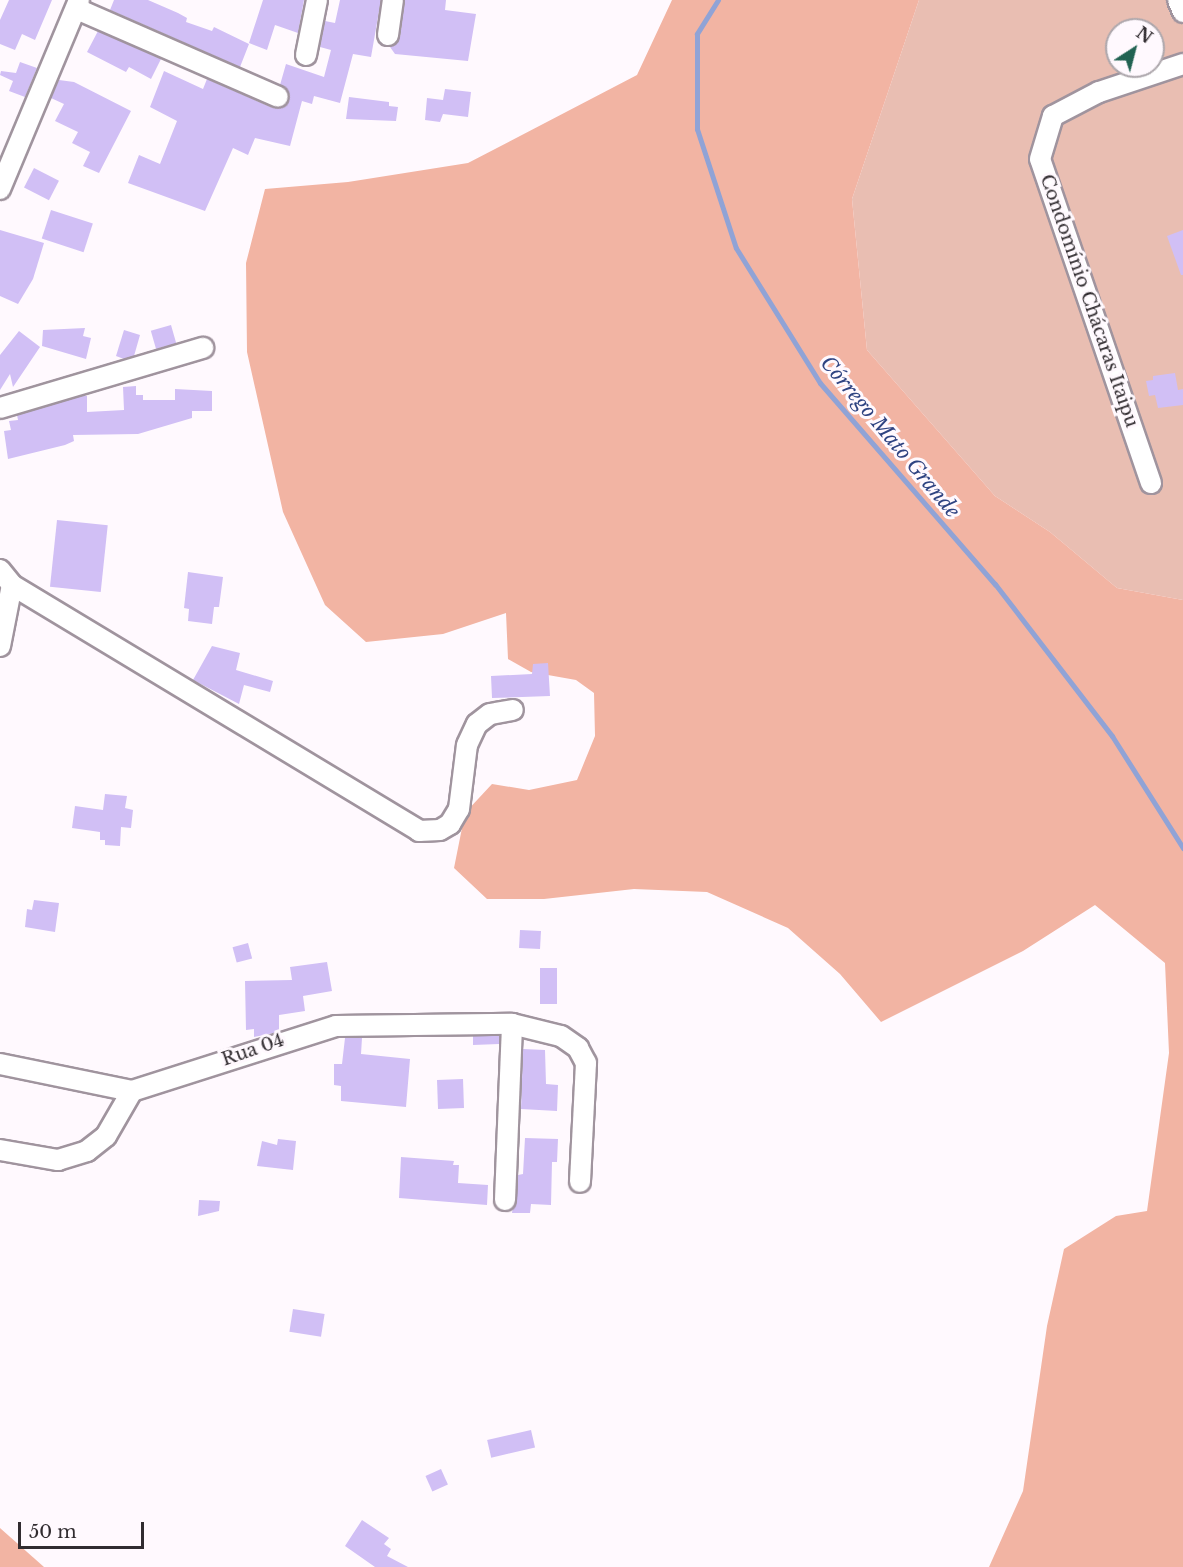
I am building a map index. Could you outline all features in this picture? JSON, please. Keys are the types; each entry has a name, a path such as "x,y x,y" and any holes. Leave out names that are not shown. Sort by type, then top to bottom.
{"street":[{"path":"306,55 317,0"},
{"path":"388,35 393,0"},
{"path":"1178,0 1183,12"},
{"path":"0,189 78,5 278,97"},
{"name":"Condomínio Chácaras Itaipu","path":"1151,483 1040,159 1053,116 1099,92 1183,64"},
{"path":"0,408 203,348"},
{"path":"0,646 6,578 419,831 440,830 450,824 459,809 467,745 477,724 490,714 513,710"},
{"path":"505,1200 512,1024"},
{"name":"Rua 04","path":"0,1064 132,1091 336,1026 512,1024 561,1036 578,1048 586,1063 580,1182"},
{"path":"0,1150 30,1158 58,1160 87,1151 106,1136 132,1091"}],"shaded area":[{"path":"672,0 919,0 852,199 867,350 995,496 1050,532 1117,588 1183,600 1183,1567 989,1567 1023,1491 1047,1326 1064,1249 1116,1216 1147,1211 1169,1053 1165,963 1095,905 1023,951 881,1022 840,974 788,928 707,892 634,889 544,899 487,899 454,868 465,813 492,784 529,790 577,780 595,736 594,693 576,680 531,672 508,659 506,613 443,634 366,642 325,605 283,512 247,352 246,263 265,189 348,182 468,163 637,75"},
{"path":"919,0 1183,0 1183,600 1117,588 1050,532 995,496 867,350 852,199"},
{"path":"0,1528 44,1567 0,1567"}],"building":[{"path":"9,0 52,0 35,40 22,34 15,50 0,44 0,20"},
{"path":"114,0 148,0 187,18 186,22 212,31 214,27 249,44 240,67 110,10"},
{"path":"263,0 304,0 298,33 275,25 267,50 249,43"},
{"path":"340,0 381,0 371,57 353,54 340,103 314,96 312,104 302,101 290,146 255,138 248,155 233,148 205,211 128,183 139,155 160,164 177,121 150,107 164,71 203,89 207,79 273,108 285,107 290,95 280,85 286,64 324,77 331,50 320,47 325,21 335,23"},
{"path":"405,0 446,0 445,10 476,14 468,61 395,54 390,47 400,37"},
{"path":"98,31 161,59 151,79 129,67 126,72 87,52"},
{"path":"20,62 37,68 25,97 9,91 13,81 0,75 1,71 16,73"},
{"path":"59,80 74,82 131,111 99,173 83,166 90,152 72,143 78,132 55,121 64,104 51,98"},
{"path":"445,89 471,92 468,117 443,114 440,122 425,120 427,98 443,100"},
{"path":"349,97 389,102 389,106 398,107 396,121 346,119"},
{"path":"34,168 59,181 49,200 24,188"},
{"path":"51,210 93,224 84,252 42,239"},
{"path":"0,230 44,243 33,279 18,304 0,296"},
{"path":"1183,230 1183,275 1181,275 1167,236"},
{"path":"171,325 176,343 156,349 151,331"},
{"path":"85,328 83,336 91,338 86,359 42,346 43,330"},
{"path":"124,330 140,335 134,356 124,359 116,356"},
{"path":"19,331 40,347 13,387 10,374 0,390 0,355"},
{"path":"1175,373 1178,390 1183,389 1183,405 1158,408 1155,395 1149,396 1146,381 1153,380 1153,376"},
{"path":"136,386 136,395 143,395 143,400 175,400 175,389 212,391 212,411 192,411 192,418 138,434 73,435 74,441 65,445 8,459 4,431 11,430 9,421 18,420 17,415 82,396 87,396 87,412 124,410 123,387"},
{"path":"57,520 108,525 101,592 50,587"},
{"path":"188,572 223,577 219,607 214,607 212,624 188,621 189,609 184,608"},
{"path":"212,646 240,653 236,670 273,681 270,692 244,685 239,704 193,680"},
{"path":"548,663 550,696 492,698 491,676 532,674 533,664"},
{"path":"105,794 127,796 125,808 133,810 131,828 121,827 120,846 105,845 105,840 100,840 100,832 72,828 75,806 103,810"},
{"path":"34,900 59,903 55,932 25,927 27,909 32,910"},
{"path":"520,930 541,931 540,949 519,948"},
{"path":"248,943 252,958 237,963 233,947"},
{"path":"327,962 332,991 303,996 305,1011 279,1015 279,1032 254,1037 254,1029 246,1030 245,981 292,980 290,967"},
{"path":"540,968 557,968 557,1004 540,1004"},
{"path":"473,1036 500,1036 499,1044 473,1045"},
{"path":"345,1038 362,1038 361,1054 410,1059 406,1107 341,1101 341,1086 334,1085 334,1064 342,1064"},
{"path":"523,1049 545,1050 546,1084 558,1085 557,1111 521,1109"},
{"path":"463,1079 464,1108 438,1109 437,1080"},
{"path":"525,1138 558,1139 557,1162 552,1162 551,1205 531,1204 530,1213 512,1213 518,1175 523,1174"},
{"path":"278,1139 296,1141 293,1170 257,1166 262,1141 277,1145"},
{"path":"401,1157 454,1161 453,1165 459,1165 458,1183 488,1185 487,1205 399,1198"},
{"path":"199,1200 220,1201 219,1211 198,1216"},
{"path":"293,1309 325,1314 321,1337 289,1332"},
{"path":"531,1430 535,1448 491,1458 487,1440"},
{"path":"441,1469 448,1485 432,1491 425,1476"},
{"path":"362,1520 389,1538 384,1544 391,1549 387,1556 408,1567 375,1567 345,1546"}],"waterway":[{"name":"Córrego Mato Grande","path":"718,0 697,34 697,129 736,248 820,383 995,584 1112,736 1183,848"}]}
